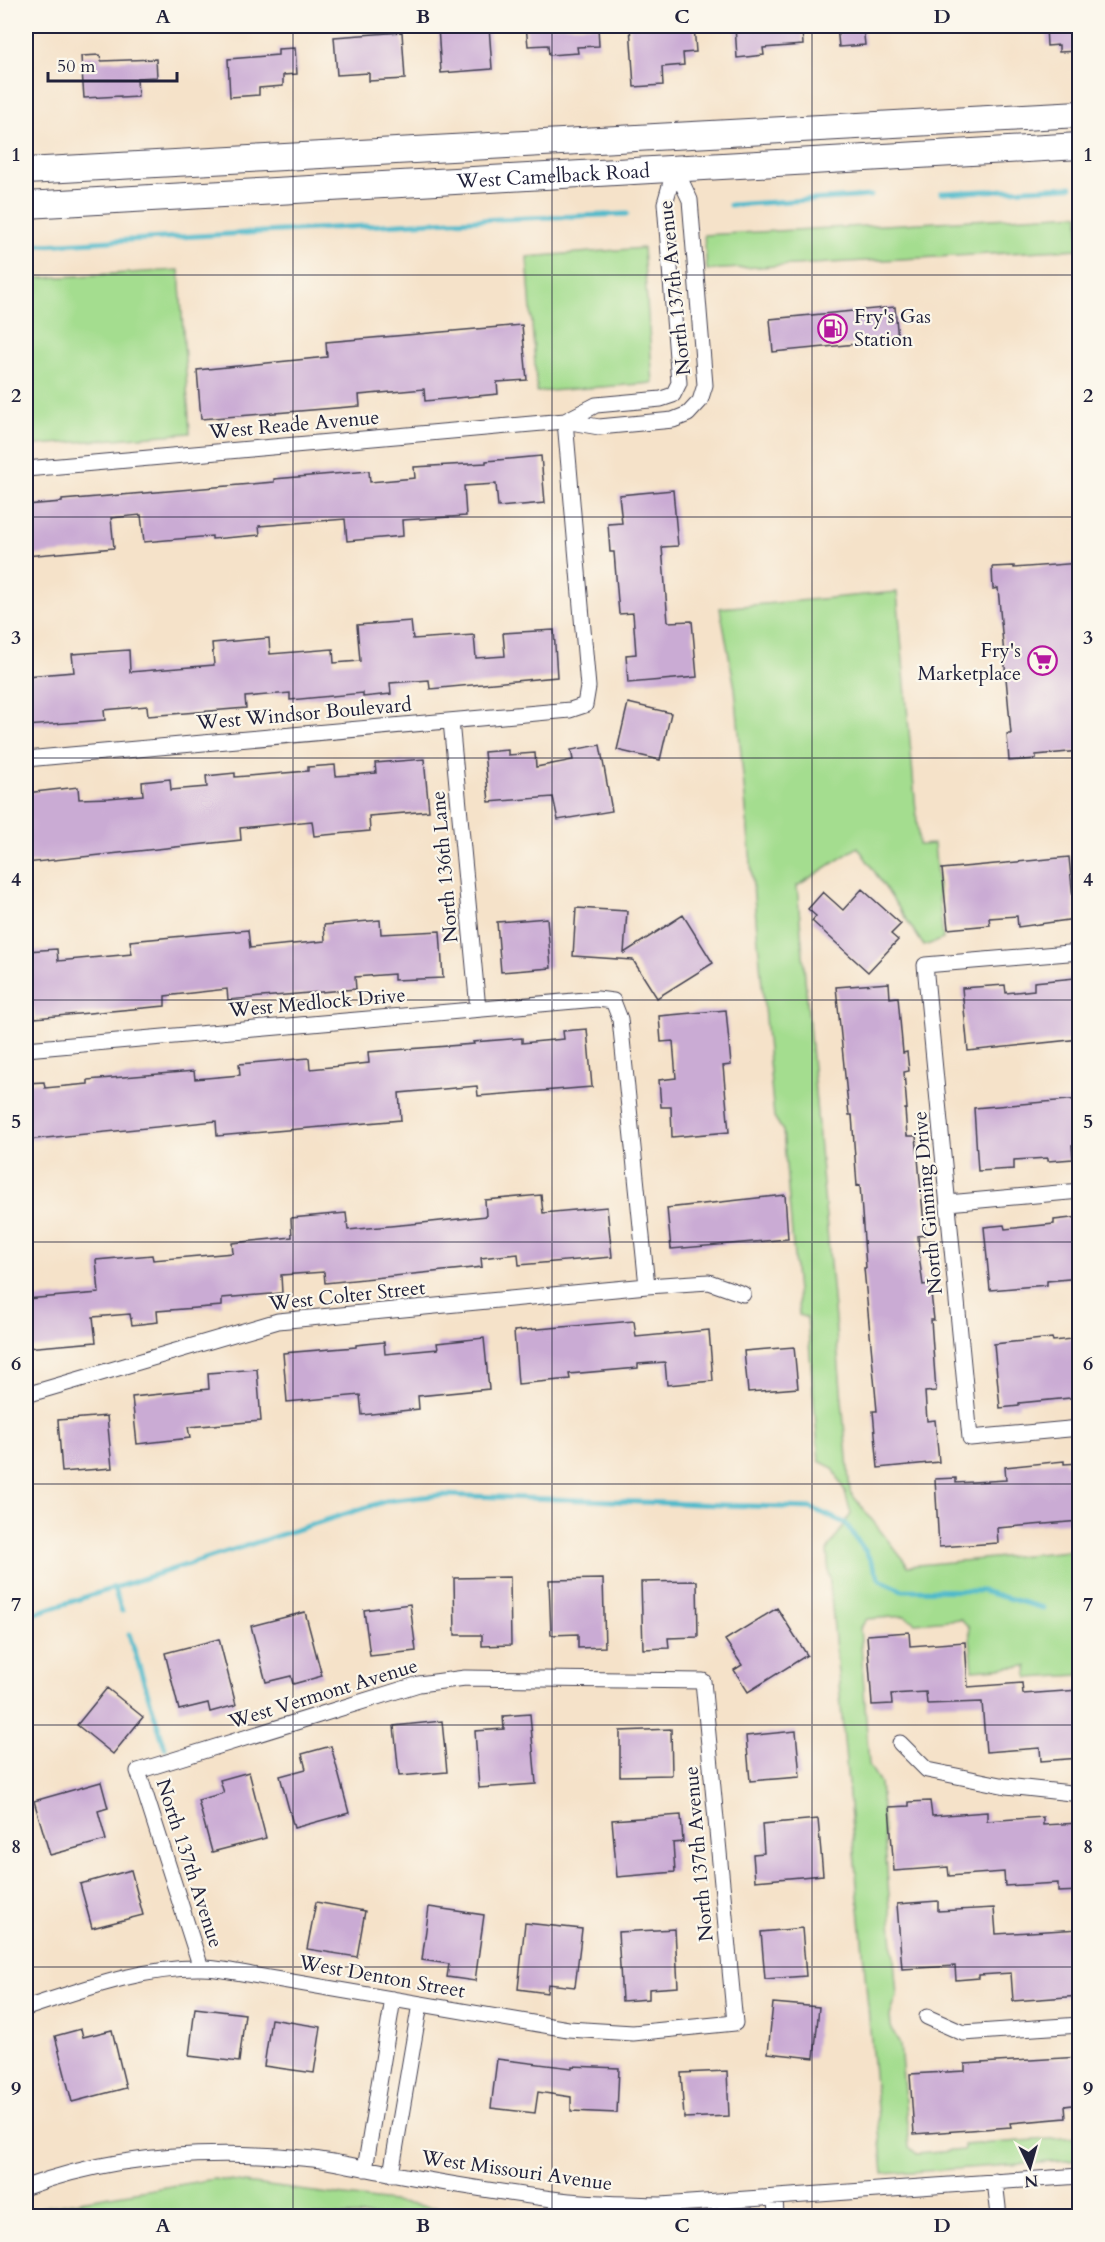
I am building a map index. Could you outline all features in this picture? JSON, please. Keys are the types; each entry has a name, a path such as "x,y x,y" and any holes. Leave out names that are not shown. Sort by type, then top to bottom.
{"main road":[{"name":"West Camelback Road","path":"26,171 1080,114"},
{"path":"958,121 988,135 1080,130"},
{"path":"672,137 675,168"},
{"name":"West Camelback Road","path":"26,204 1080,146"}],"street":[{"name":"North 137th Avenue","path":"673,395 679,383 665,203 675,168"},
{"name":"North 137th Avenue","path":"675,168 690,200 705,385 700,401 688,414"},
{"name":"West Reade Avenue","path":"565,421 596,405 661,399 673,395"},
{"path":"673,395 688,414"},
{"path":"616,403 618,425"},
{"name":"West Reade Avenue","path":"26,469 565,421 599,427 673,420 688,414"},
{"name":"West Windsor Boulevard","path":"26,759 570,710 585,705 588,687 565,421"},
{"name":"North 136th Lane","path":"451,721 478,1009"},
{"name":"North Ginning Drive","path":"1080,952 925,965 970,1438 1080,1428"},
{"name":"West Medlock Drive","path":"26,1049 597,999 613,1001 620,1019 646,1286"},
{"path":"948,1203 1080,1191"},
{"name":"West Colter Street","path":"26,1395 278,1321 709,1282 743,1294"},
{"name":"West Vermont Avenue","path":"138,1771 419,1684 465,1678 703,1681"},
{"name":"North 137th Avenue","path":"703,1681 735,2023"},
{"path":"900,1743 927,1770 1006,1786 1080,1794"},
{"name":"North 137th Avenue","path":"138,1771 201,1968"},
{"name":"West Denton Street","path":"26,2008 109,1981 159,1972 201,1968 568,2029 633,2033 735,2023"},
{"path":"365,2169 393,1999"},
{"path":"391,2174 420,2004"},
{"path":"927,2017 963,2033 1080,2025"},
{"path":"380,2081 406,2086"},
{"name":"West Missouri Avenue","path":"26,2187 44,2180 107,2165 153,2157 203,2154 263,2155 315,2160 554,2199 606,2204 661,2205 1080,2176"},
{"path":"995,2181 999,2217"},
{"path":"775,2198 776,2217"}],"green space":[{"path":"1079,214 1079,249 707,270 704,235"},
{"path":"643,248 653,383 537,392 527,257"},
{"path":"179,270 190,433 26,446 26,279"},
{"path":"897,592 919,845 934,844 943,939 924,946 858,847 797,886 850,1492 908,1566 1079,1550 1080,1675 1028,1678 1027,1666 973,1670 969,1627 961,1619 915,1623 905,1616 867,1619 860,1628 869,1765 880,1783 897,1996 890,2016 891,2027 900,2045 909,2147 917,2154 964,2150 964,2145 1079,2137 1080,2160 883,2174 827,1551 851,1514 845,1492 833,1468 819,1461 807,1318 799,1315 783,1131 774,1117 735,688 720,608"},
{"path":"214,2179 500,2216 26,2216 26,2210"}],"building":[{"path":"489,26 492,69 441,73 438,27"},
{"path":"526,26 598,26 599,46 577,47 578,53 549,55 548,45 528,46"},
{"path":"630,26 694,26 696,52 683,53 684,65 662,67 663,85 634,87"},
{"path":"735,26 802,26 803,45 763,48 764,55 737,58"},
{"path":"837,26 863,26 865,45 839,47"},
{"path":"1046,26 1080,26 1080,51 1059,52 1059,45 1047,46"},
{"path":"402,32 405,79 369,81 369,73 337,75 334,37"},
{"path":"295,48 297,74 283,75 283,86 259,88 259,95 230,97 228,59 278,55 278,49"},
{"path":"100,55 101,61 156,59 157,77 137,78 138,97 84,98 81,56"},
{"path":"895,307 898,340 773,352 770,319"},
{"path":"522,325 527,380 497,382 498,394 425,401 424,389 359,395 360,406 201,419 197,370 327,357 326,342"},
{"path":"541,456 545,503 498,507 496,484 464,486 466,516 402,520 403,536 347,541 345,519 259,526 260,535 212,539 212,536 144,542 141,515 111,518 114,548 26,556 26,505 369,471 370,482 415,478 414,467 486,463 486,461"},
{"path":"673,490 678,546 662,547 668,622 692,621 697,677 628,683 626,655 636,654 633,613 619,614 614,552 610,552 608,524 622,523 619,495"},
{"name":"Fry's Marketplace","path":"1080,563 1080,751 1036,755 1036,759 1009,761 1007,734 1011,734 998,588 993,589 992,567 1014,566 1014,568"},
{"path":"411,621 413,639 474,635 476,658 505,656 503,633 554,630 557,677 430,689 429,680 390,683 391,694 363,697 363,693 290,700 290,693 245,697 246,708 148,716 147,706 104,710 105,720 26,726 26,676 74,672 72,654 129,650 130,672 214,665 212,643 269,638 270,654 333,649 334,663 360,661 357,625"},
{"path":"628,703 671,713 660,760 617,750"},
{"path":"600,745 612,811 558,820 553,797 489,802 484,752 508,750 508,755 535,753 536,767 573,760 571,750"},
{"path":"424,759 429,811 369,816 370,831 314,836 312,821 240,828 241,840 26,863 26,793 78,787 79,799 109,798 143,795 142,782 170,779 171,790 207,787 206,776 235,773 235,777 308,771 308,767 335,765 336,776 376,773 375,763"},
{"path":"1069,857 1075,919 1018,927 1017,916 989,918 990,925 948,929 942,869"},
{"path":"862,889 901,924 891,934 898,940 868,972 812,921 816,916 808,909 823,892 843,910"},
{"path":"576,908 627,911 624,953 683,915 713,963 657,998 633,960 573,956"},
{"path":"547,918 551,968 501,972 497,922"},
{"path":"380,920 381,934 440,931 443,978 394,980 394,974 355,977 356,989 228,1000 227,989 165,996 165,1006 35,1018 33,1007 26,1007 26,951 57,949 58,961 132,954 130,941 248,930 250,948 325,941 324,925"},
{"path":"1075,978 1076,986 1080,985 1080,1039 968,1051 962,988 1005,985 1006,993 1034,990 1034,982"},
{"path":"889,983 890,998 898,997 903,1053 907,1052 909,1071 904,1072 907,1136 916,1136 925,1235 918,1236 920,1263 923,1285 930,1284 934,1320 931,1320 936,1391 925,1392 927,1421 935,1420 939,1462 878,1468 873,1411 877,1411 864,1268 866,1268 860,1185 857,1186 852,1115 849,1115 836,987"},
{"path":"726,1010 731,1065 723,1066 729,1132 672,1137 671,1107 661,1107 659,1080 676,1078 673,1041 661,1042 659,1016"},
{"path":"587,1029 592,1087 478,1096 477,1086 399,1093 401,1120 217,1136 216,1121 26,1140 26,1083 44,1082 45,1088 88,1084 88,1080 194,1071 195,1079 240,1075 239,1064 309,1058 310,1069 369,1063 368,1052 522,1038 522,1043 564,1039 563,1031"},
{"path":"1080,1099 1080,1144 1072,1145 1073,1159 1014,1160 1014,1169 978,1171 974,1108"},
{"path":"541,1195 543,1213 607,1207 612,1257 519,1265 518,1254 481,1258 482,1267 325,1283 324,1272 281,1275 282,1293 222,1298 222,1306 157,1311 158,1322 132,1325 130,1314 93,1317 96,1342 26,1348 26,1299 99,1293 96,1260 152,1255 153,1260 233,1253 232,1243 292,1237 291,1218 346,1213 348,1230 486,1216 485,1200"},
{"path":"785,1195 788,1239 671,1249 667,1208"},
{"path":"1080,1217 1080,1278 1047,1281 1047,1285 990,1290 984,1227 1004,1225 1005,1229 1054,1224 1054,1220"},
{"path":"634,1321 636,1337 709,1330 713,1381 667,1385 665,1362 638,1364 638,1368 569,1374 570,1379 518,1384 514,1331"},
{"path":"484,1338 489,1389 418,1396 419,1409 362,1415 360,1395 287,1402 283,1353 356,1347 356,1345 384,1342 385,1354 438,1349 437,1343"},
{"path":"1052,1338 1053,1341 1080,1338 1080,1397 1019,1403 1019,1406 1000,1408 994,1344"},
{"path":"794,1347 798,1388 748,1392 744,1351"},
{"path":"257,1369 261,1421 188,1427 190,1438 137,1444 132,1397 209,1389 208,1373"},
{"path":"107,1416 112,1468 62,1472 58,1420"},
{"path":"1064,1461 1064,1464 1080,1463 1080,1521 997,1528 998,1543 939,1547 935,1479 956,1478 956,1483 1006,1480 1005,1467"},
{"path":"510,1577 511,1645 482,1646 482,1635 455,1635 454,1578"},
{"path":"603,1579 605,1647 578,1648 578,1634 551,1635 549,1580"},
{"path":"697,1581 698,1637 668,1638 669,1648 643,1649 641,1582"},
{"path":"410,1604 416,1651 370,1656 364,1610"},
{"path":"777,1608 807,1655 748,1692 734,1670 742,1665 725,1640"},
{"path":"305,1612 322,1676 293,1684 291,1676 266,1682 251,1626"},
{"path":"909,1632 910,1646 965,1642 968,1687 1022,1683 1023,1694 1079,1690 1080,1758 1041,1761 1040,1748 986,1752 982,1702 927,1704 926,1692 891,1694 892,1704 872,1705 867,1635"},
{"path":"219,1639 236,1705 210,1712 208,1703 179,1710 165,1653"},
{"path":"107,1688 143,1717 113,1754 77,1725"},
{"path":"530,1714 536,1784 479,1788 475,1731 504,1729 503,1716"},
{"path":"442,1721 447,1772 399,1776 394,1726"},
{"path":"671,1729 672,1775 620,1776 620,1731"},
{"path":"796,1731 800,1777 750,1781 746,1736"},
{"path":"331,1746 349,1813 294,1828 280,1776 306,1769 302,1754"},
{"path":"249,1772 266,1838 212,1852 198,1800 224,1793 220,1780"},
{"path":"101,1782 108,1808 98,1811 106,1840 50,1855 34,1801"},
{"path":"930,1801 932,1816 987,1812 987,1821 1043,1817 1043,1825 1080,1823 1080,1891 1058,1892 1058,1883 1005,1886 1004,1872 949,1876 948,1867 894,1871 889,1807 909,1806 909,1802"},
{"path":"681,1815 683,1842 673,1843 675,1872 617,1877 612,1820"},
{"path":"818,1819 823,1875 755,1881 753,1854 764,1853 762,1824"},
{"path":"131,1870 143,1915 92,1928 80,1884"},
{"path":"938,1901 938,1911 994,1908 996,1934 1080,1929 1080,1996 1013,2001 1011,1973 979,1975 979,1978 956,1980 955,1966 902,1969 897,1904"},
{"path":"316,1902 365,1911 357,1957 307,1949"},
{"path":"429,1907 484,1915 475,1981 447,1977 449,1964 422,1960"},
{"path":"525,1923 582,1929 575,1987 548,1984 547,1993 518,1989"},
{"path":"802,1928 806,1976 765,1979 761,1932"},
{"path":"675,1929 678,1987 649,1989 649,1999 622,2001 618,1932"},
{"path":"773,2003 819,2007 814,2058 768,2053"},
{"path":"195,2008 245,2014 239,2062 189,2056"},
{"path":"271,2019 321,2027 314,2073 264,2066"},
{"path":"81,2029 83,2037 112,2030 126,2088 72,2102 55,2036"},
{"path":"1080,2057 1080,2104 1065,2106 1066,2118 1010,2123 1011,2127 914,2134 910,2074 965,2071 965,2064"},
{"path":"497,2059 572,2068 572,2066 619,2068 617,2113 571,2111 571,2097 538,2092 535,2113 491,2108"},
{"path":"727,2071 729,2116 684,2118 681,2073"}],"waterway":[{"path":"941,193 1071,187"},
{"path":"730,205 871,196"},
{"path":"26,246 451,221 627,214"},
{"path":"26,1616 386,1501 442,1495 811,1508 845,1523 866,1552 880,1580 902,1590 982,1591 1043,1608"},
{"path":"113,1587 122,1611"},
{"path":"129,1634 165,1748"}],"place":[{"name":"Fry's Gas Station","path":"833,328"},
{"name":"Fry's Marketplace","path":"1042,661"}]}
